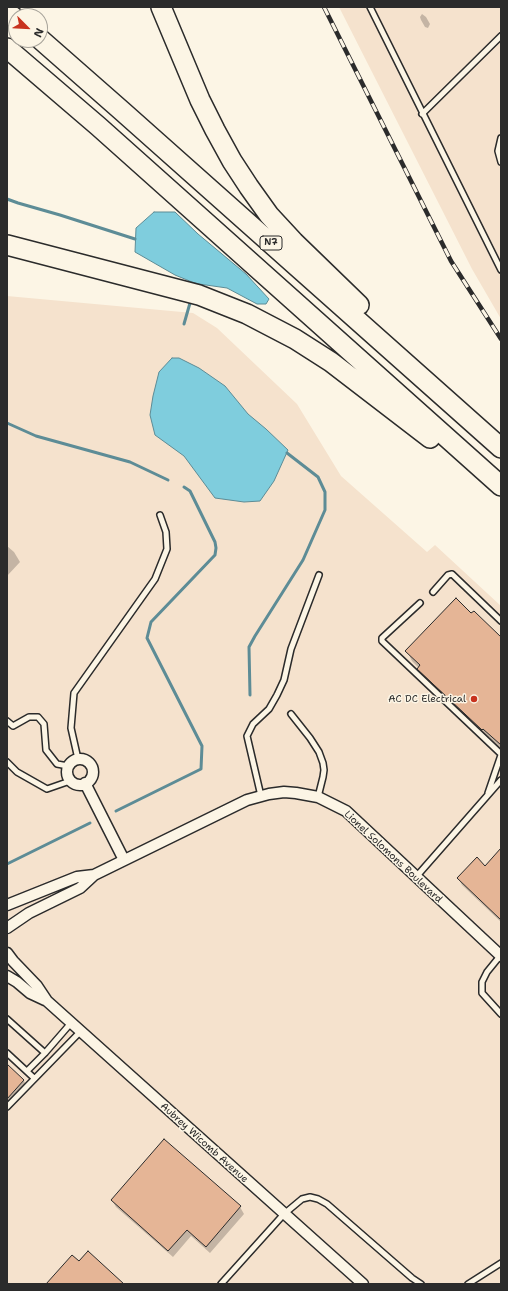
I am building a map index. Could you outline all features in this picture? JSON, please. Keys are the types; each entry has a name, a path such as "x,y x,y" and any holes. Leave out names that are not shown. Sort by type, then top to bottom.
{"highway":[{"path":"161,7 200,100 215,130 236,168 269,215 322,270 501,439"},
{"name":"N7","path":"48,46 501,448"},
{"path":"7,48 98,126 501,486"},
{"path":"7,245 198,296 247,314 272,326 331,362 501,493"}],"street":[{"path":"78,759 85,761 91,766 92,774 88,781 77,785 70,781 67,774 68,766 78,759"},
{"path":"85,783 124,860"},
{"name":"Lionel Solomons Boulevard","path":"7,928 29,913 80,888 94,875 124,860 247,800 284,792 318,797 346,812 501,956"},
{"name":"Lionel Solomons Boulevard","path":"7,905 77,877 94,875"},
{"name":"Aubrey Wicomb Avenue","path":"7,953 47,1001 80,1032 363,1284"},
{"name":"Aubrey Wicomb Avenue","path":"7,976 30,993 47,1001"}],"lane":[{"path":"370,7 501,270"},
{"path":"422,114 501,36"},
{"path":"501,138 498,151 501,162"},
{"path":"78,759 71,728 74,693 155,579 168,549 166,532 160,515"},
{"path":"433,592 448,575 452,574 501,622"},
{"path":"261,796 247,736 254,724 269,709 284,680 291,649 319,575"},
{"path":"420,603 382,638 382,642 501,754 487,796"},
{"path":"291,714 310,738 319,752 323,763 323,777 318,797"},
{"path":"7,721 13,726 30,717 38,718 44,724 46,750 57,764 68,766"},
{"path":"7,762 17,772 47,789 70,781"},
{"path":"415,877 501,780"},
{"path":"501,956 487,972 482,982 482,993 501,1014"},
{"path":"7,1019 45,1053"},
{"path":"27,1071 71,1023"},
{"path":"7,1107 80,1032"},
{"path":"7,1053 34,1078"},
{"path":"221,1284 284,1214 302,1200 310,1197 327,1204 412,1278 421,1284"},
{"path":"468,1284 501,1263"}],"shaded area":[{"path":"339,7 501,7 501,319 472,269"},
{"path":"7,296 193,313 217,328 297,404 341,476 427,552 435,545 501,606 501,1284 7,1284"}],"water":[{"path":"154,212 175,212 198,234 246,274 269,299 266,304 257,304 227,288 192,282 175,275 135,252 136,228"},
{"path":"172,358 179,358 199,368 225,386 248,414 288,450 274,481 260,501 244,502 215,498 184,456 155,435 150,415 153,396 159,372"}],"building":[{"name":"AC DC Electrical","path":"456,598 471,613 474,611 501,637 501,745 483,729 482,730 417,669 420,665 405,651"},
{"path":"501,848 501,920 457,878 477,857 485,866"},
{"path":"7,1064 24,1080 7,1099"},
{"path":"164,1139 241,1206 206,1247 187,1230 168,1251 111,1200"},
{"path":"88,1251 124,1284 46,1284 72,1255 79,1261"}],"waterway":[{"path":"7,199 135,239"},
{"path":"184,324 190,303"},
{"path":"7,423 36,436 130,462 168,480"},
{"path":"250,695 249,647 303,560 325,510 325,492 318,477 287,453"},
{"path":"116,811 201,769 202,746 147,638 151,622 215,555 215,542 190,491 184,487"},
{"path":"7,864 90,823"}],"railway":[{"path":"324,7 451,261 501,339"}],"place":[{"name":"AC DC Electrical","path":"474,699"}]}
